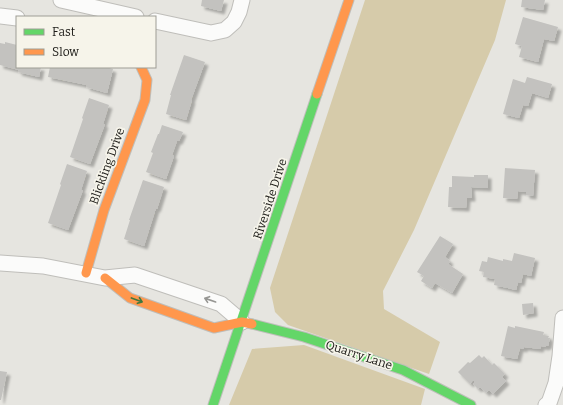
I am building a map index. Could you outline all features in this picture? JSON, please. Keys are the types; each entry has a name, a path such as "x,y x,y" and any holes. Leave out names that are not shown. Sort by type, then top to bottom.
{"street":[{"path":"61,0 132,16"},
{"path":"156,21 210,33 225,30 234,22 239,12 242,0"},
{"name":"Riverside Drive","path":"213,405 349,0"},
{"path":"0,16 16,18"},
{"name":"Blickling Drive","path":"86,274 104,210 145,100 147,80 141,68"},
{"path":"0,263 43,266 105,278 135,275 222,304 242,322"},
{"path":"105,278 130,298 214,328 242,322"},
{"path":"546,405 549,403 556,383 563,318"},
{"name":"Quarry Lane","path":"242,322 304,337 403,370 471,405"}],"shaded area":[{"path":"365,0 506,0 495,40 414,230 383,291 384,309 440,342 429,374 288,325 275,312 270,288"},
{"path":"304,345 425,389 421,405 229,405 252,349"}],"building":[{"path":"202,0 224,0 221,11 201,6"},
{"path":"522,0 545,0 543,10 521,7"},
{"path":"523,17 558,27 554,41 544,39 538,62 519,57 522,46 515,44"},
{"path":"5,42 16,45 16,68 41,68 39,77 18,72 19,70 0,65 0,43 5,44"},
{"path":"184,55 205,62 191,100 186,120 166,114 170,95"},
{"path":"50,68 113,69 107,93 86,87 87,85 48,77"},
{"path":"527,77 552,84 548,98 532,93 528,106 523,105 519,118 503,114 513,79 525,83"},
{"path":"89,98 109,105 103,124 105,124 90,164 70,157"},
{"path":"162,125 183,132 179,141 177,141 172,155 174,156 166,179 146,172 153,153 151,152"},
{"path":"67,164 87,171 81,190 83,190 68,230 48,223"},
{"path":"505,168 535,170 533,196 526,195 526,192 518,191 517,199 503,198"},
{"path":"474,175 488,175 488,188 471,187 472,198 467,198 466,208 448,207 449,187 452,187 452,176 474,177"},
{"path":"143,180 164,187 144,246 124,239"},
{"path":"440,236 453,244 445,257 450,261 448,264 463,274 452,293 435,283 432,288 421,281 424,276 417,272"},
{"path":"514,253 535,258 531,276 523,274 521,283 518,282 516,290 494,285 495,279 483,277 484,272 479,271 482,261 487,262 488,257 503,261 503,259 512,261"},
{"path":"533,303 534,313 523,315 522,304"},
{"path":"508,326 544,332 543,335 549,336 548,338 550,338 548,346 541,346 540,349 520,348 517,359 501,356"},
{"path":"479,355 482,358 484,356 492,365 494,363 505,374 502,377 506,381 493,394 489,390 486,393 480,387 478,389 473,384 475,382 473,380 470,384 458,372 468,362 470,363"},
{"path":"0,371 7,372 1,400 0,400"}],"traffic: fast":[{"path":"213,405 317,94"},
{"path":"252,324 304,337 403,370 471,405"}],"traffic: slow":[{"path":"317,94 349,0"},
{"path":"86,273 104,210 145,100 147,80 141,68"},
{"path":"105,278 130,298 214,328 242,322 252,324"}]}
